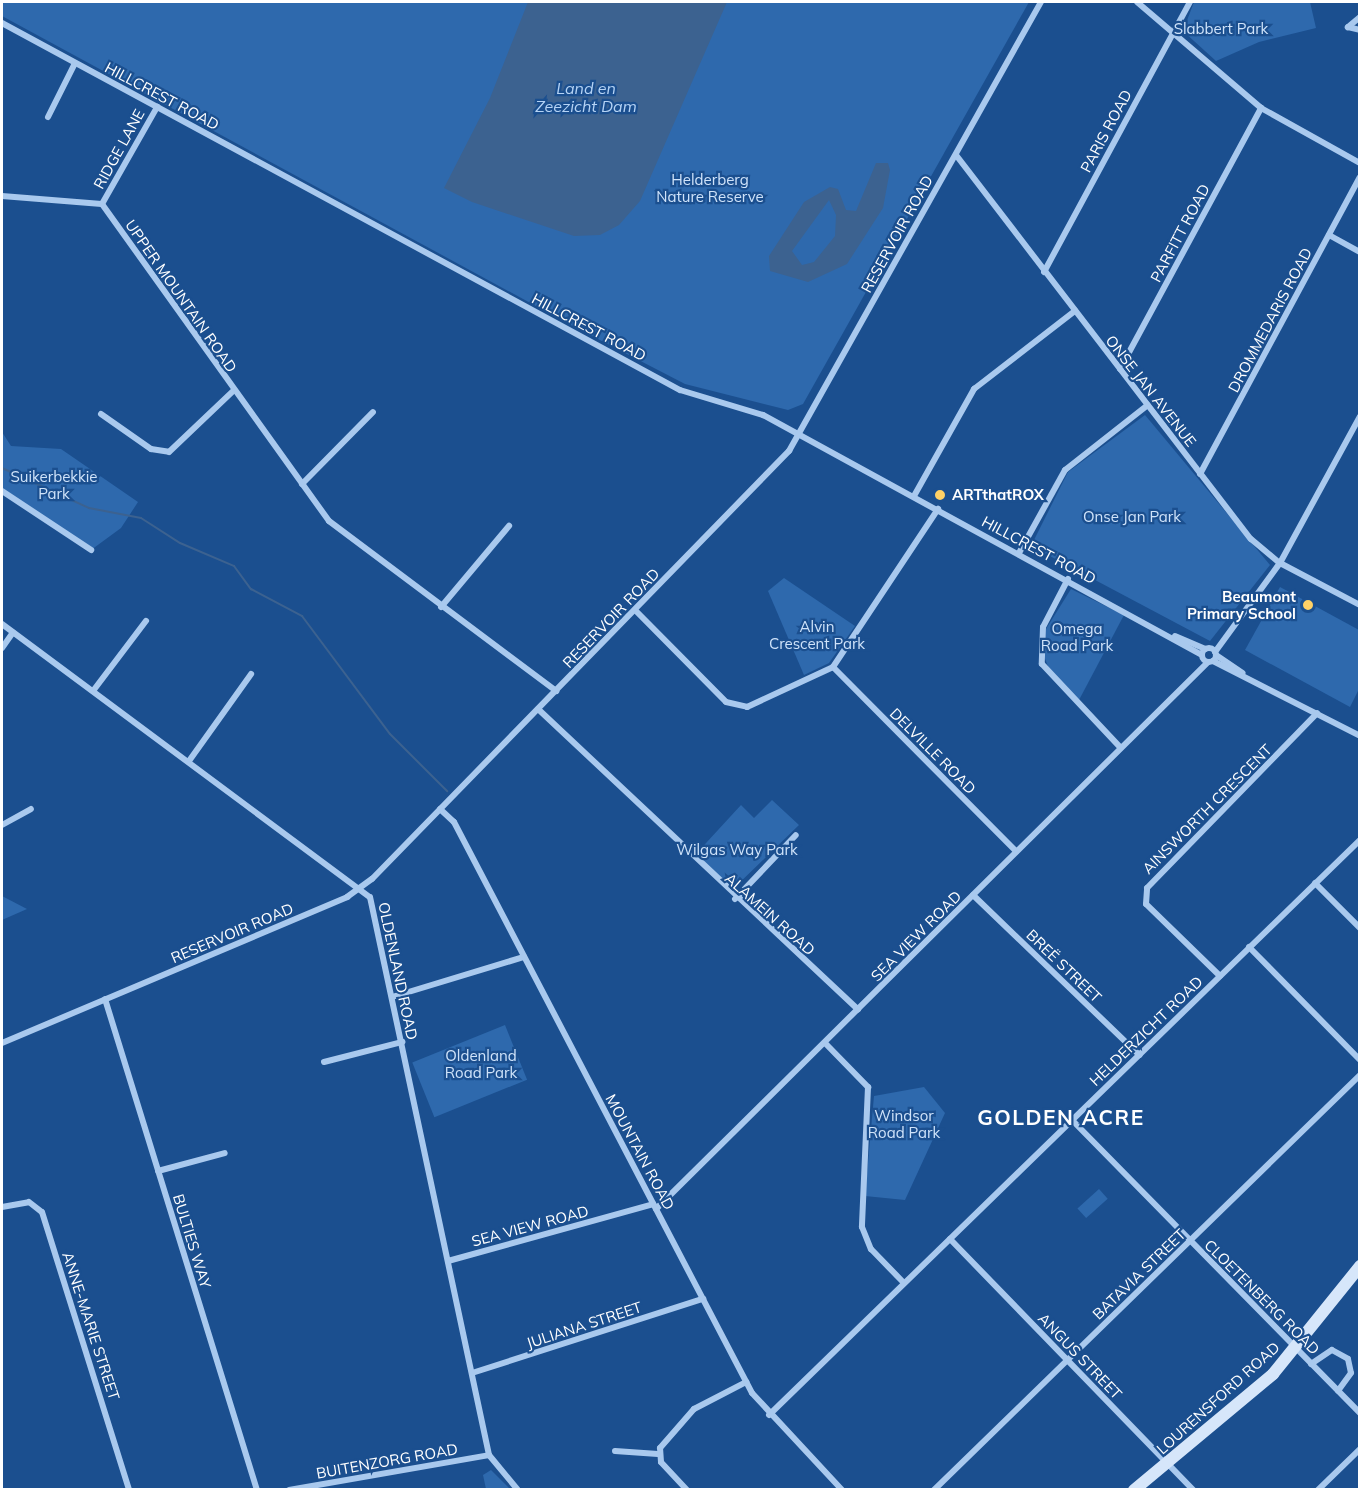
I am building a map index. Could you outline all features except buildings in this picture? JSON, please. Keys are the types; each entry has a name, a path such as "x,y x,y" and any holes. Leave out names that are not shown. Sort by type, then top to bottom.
{"street":[{"name":"RESERVOIR ROAD","path":"2,1043 360,888 440,809 778,463 799,434 1041,2"},
{"path":"1137,2 1261,108 1359,163"},
{"name":"PARIS ROAD","path":"1044,272 1190,2"},
{"path":"1359,17 1348,27 1359,30"},
{"name":"HILLCREST ROAD","path":"2,23 680,390 755,411 1359,736"},
{"path":"48,117 75,63"},
{"name":"RIDGE LANE","path":"102,204 157,107"},
{"name":"PARFITT ROAD","path":"1120,369 1261,108"},
{"name":"ONSE JAN AVENUE","path":"956,155 1251,539 1280,563 1359,605"},
{"name":"DROMMEDARIS ROAD","path":"1200,474 1359,177"},
{"path":"2,196 102,204"},
{"name":"UPPER MOUNTAIN ROAD","path":"102,204 233,391 336,528 556,691"},
{"path":"1329,236 1359,252"},
{"path":"914,496 974,389 1075,311"},
{"path":"101,414 151,449 169,452 233,391"},
{"path":"1019,553 1065,470 1148,405"},
{"path":"302,484 348,444 373,412"},
{"name":"SEA VIEW ROAD","path":"448,1261 654,1206 825,1043 1209,655 1280,563 1359,416"},
{"path":"2,490 91,550"},
{"path":"635,610 736,708 833,667 938,509"},
{"path":"441,608 509,526"},
{"path":"1068,579 1040,634 1042,664 1120,747"},
{"path":"93,691 146,621"},
{"name":"OLDENLAND ROAD","path":"2,624 360,888 372,903 489,1455 518,1490"},
{"path":"2,648 13,632"},
{"name":"DELVILLE ROAD","path":"833,667 1016,851"},
{"path":"189,761 250,674"},
{"name":"ALAMEIN ROAD","path":"538,709 735,899 858,1010"},
{"name":"AINSWORTH CRESCENT","path":"1220,976 1146,904 1147,888 1317,713"},
{"path":"2,825 31,809"},
{"name":"MOUNTAIN ROAD","path":"440,809 454,822 746,1382 769,1415 842,1490"},
{"path":"735,899 796,834"},
{"name":"HELDERZICHT ROAD","path":"769,1415 1359,840"},
{"path":"1315,883 1359,928"},
{"name":"BREË STREET","path":"973,895 1139,1055"},
{"path":"1249,947 1359,1060"},
{"path":"392,997 524,957"},
{"name":"BULTIES WAY","path":"105,999 257,1490"},
{"path":"324,1062 402,1042"},
{"path":"825,1043 869,1091 862,1227 872,1249 904,1283"},
{"name":"BATAVIA STREET","path":"934,1490 1359,1075"},
{"name":"CLOETENBERG ROAD","path":"1072,1120 1359,1413"},
{"path":"158,1171 225,1153"},
{"name":"ANNE-MARIE STREET","path":"2,1207 29,1202 42,1212 129,1490"},
{"name":"ANGUS STREET","path":"950,1239 1193,1490"},
{"name":"LOURENSFORD ROAD","path":"1134,1490 1168,1464 1296,1349 1359,1266"},
{"name":"JULIANA STREET","path":"472,1373 703,1299"},
{"path":"1311,1364 1332,1350 1348,1359 1351,1373 1338,1391"},
{"path":"658,1454 694,1409 746,1382"},
{"path":"1318,1490 1359,1449"},
{"path":"615,1451 658,1454 687,1490"},
{"name":"BUITENZORG ROAD","path":"289,1490 489,1455"}],"green space":[{"name":"Helderberg Nature Reserve","path":"2,2 1029,2 803,404 788,410 685,384 569,324 2,16"},
{"name":"Slabbert Park","path":"1194,2 1310,2 1316,28 1259,42 1216,61 1183,31"},
{"name":"Onse Jan Park","path":"1145,415 1270,565 1210,641 1031,546 1068,472"},
{"name":"Suikerbekkie Park","path":"2,432 11,446 61,449 138,502 121,528 91,550 2,491"},
{"name":"Alvin Crescent Park","path":"784,578 855,626 829,663 804,675 768,591"},
{"path":"1280,587 1359,630 1359,689 1350,707 1245,650"},
{"name":"Omega Road Park","path":"1071,589 1124,615 1079,700 1049,669 1044,656 1046,629"},
{"name":"Wilgas Way Park","path":"772,800 799,825 733,889 695,855 741,805 754,818"},
{"path":"2,896 27,909 2,920"},
{"name":"Oldenland Road Park","path":"505,1025 527,1080 434,1117 412,1062"},
{"name":"Windsor Road Park","path":"924,1087 945,1113 905,1200 865,1196 874,1096"},
{"path":"1099,1189 1108,1199 1086,1218 1077,1208"},
{"path":"491,1470 510,1489 486,1489 483,1475"}],"water":[{"name":"Land en Zeezicht Dam","path":"528,2 727,2 640,201 619,225 600,235 574,236 472,202 444,188 490,98"},
{"path":"876,163 888,163 890,170 883,208 847,264 808,282 770,271 769,256 804,202 830,187 838,189 846,210 856,211","holes":["829,200 836,215 835,236 814,262 802,265 792,251"]}],"waterway":[{"path":"2,468 89,508 141,518 180,543 234,566 251,589 302,616 390,734 447,791"}],"place":[{"name":"ARTthatROX","path":"940,495"},
{"name":"Beaumont Primary School","path":"1308,605"}],"district":[{"name":"GOLDEN ACRE","path":"1061,1117"}]}
